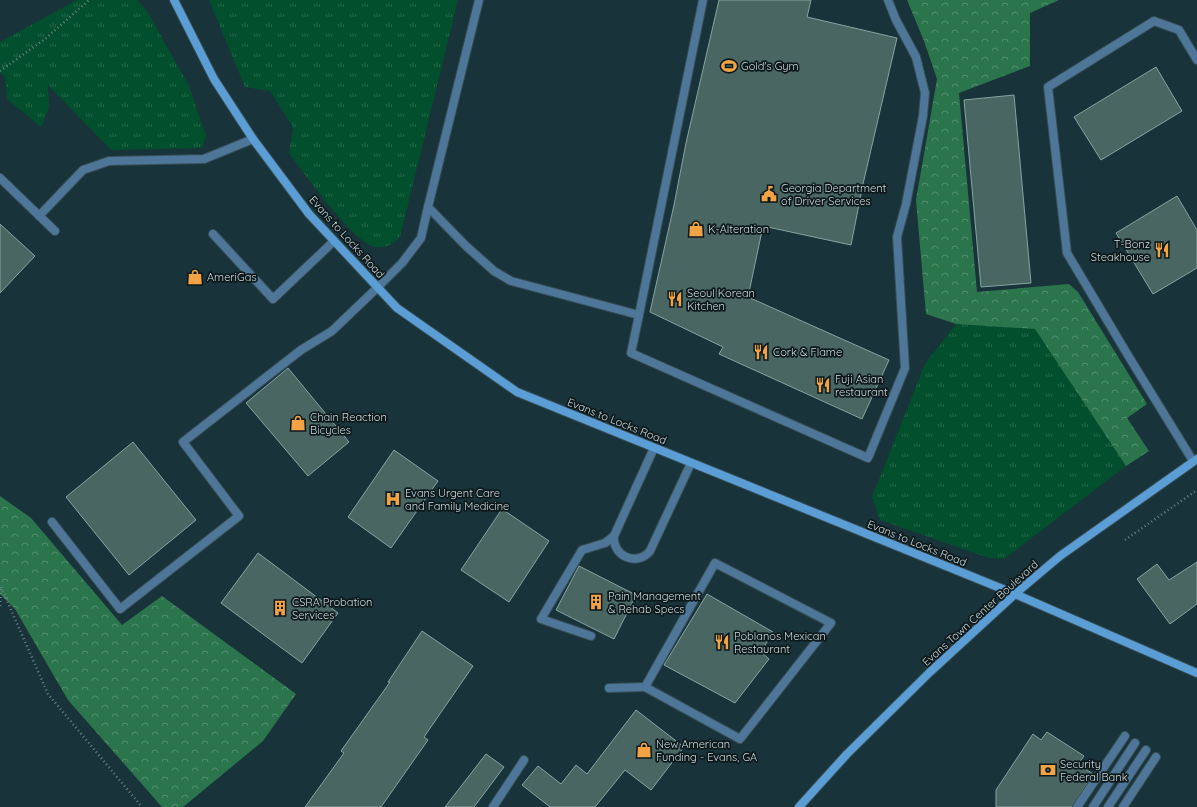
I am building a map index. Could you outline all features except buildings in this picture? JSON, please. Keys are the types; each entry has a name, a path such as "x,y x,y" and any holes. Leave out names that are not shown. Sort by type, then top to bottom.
{"street":[{"name":"Evans to Locks Road","path":"174,0 214,79 253,140 309,214 398,308 517,392 1015,594 1197,673"},
{"name":"Evans Town Center Boulevard","path":"798,807 847,754 930,672 1015,594 1060,556 1195,460"}],"lane":[{"path":"52,522 120,609 239,516 183,442 301,350 332,331 402,263 421,238 479,0"},
{"path":"704,0 631,353 868,458 905,368 897,236 906,204 923,116 925,93 916,57 896,20 888,0"},
{"path":"1195,460 1129,357 1068,253 1048,87 1154,21 1179,30 1197,60"},
{"path":"39,216 83,170 109,161 204,159 253,140"},
{"path":"0,178 54,231"},
{"path":"428,207 494,272 511,281 639,315"},
{"path":"213,234 273,299 334,241"},
{"path":"654,448 614,536 613,543 620,553 634,559 646,556 650,551 691,462"},
{"path":"591,636 541,619 582,550 605,543 614,536"},
{"path":"609,688 645,687 740,739 831,623 715,563 645,687"},
{"path":"1077,807 1125,736"},
{"path":"1093,807 1135,743"},
{"path":"1108,807 1146,750"},
{"path":"1123,807 1156,757"},
{"path":"492,807 524,760"}],"path":[{"path":"0,71 45,39 89,0"},
{"path":"1125,540 1197,490"},
{"path":"0,587 0,606"},
{"path":"0,587 48,694 142,807"}],"green space":[{"path":"77,0 137,0 147,11 189,86 206,136 202,148 111,150 48,85 49,108 41,127 7,99 5,77 0,72 0,42"},
{"path":"209,0 458,0 400,237 395,242 387,246 380,247 367,243 355,234 317,191 289,153 293,127 270,91 245,87"},
{"path":"907,0 1059,0 1030,13 1030,66 959,93 977,292 1069,284 1078,292 1147,404 1127,418 1149,451 1126,466 1035,329 956,324 926,314 916,200 937,79 924,41"},
{"path":"956,324 1035,328 1126,466 1004,559 989,558 880,520 872,497 925,364"},
{"path":"0,496 31,518 122,625 162,596 296,694 263,741 183,807 162,807 68,700 15,609 0,594"}],"place":[{"name":"Gold's Gym","path":"729,66"},
{"name":"Georgia Department of Driver Services","path":"769,194"},
{"name":"K-Alteration","path":"696,229"},
{"name":"T-Bonz Steakhouse","path":"1162,250"},
{"name":"AmeriGas","path":"195,277"},
{"name":"Seoul Korean Kitchen","path":"675,299"},
{"name":"Cork & Flame","path":"761,352"},
{"name":"Fuji Asian restaurant","path":"823,385"},
{"name":"Chain Reaction Bicycles","path":"298,423"},
{"name":"Evans Urgent Care and Family Medicine","path":"393,499"},
{"name":"Pain Management & Rehab Specs","path":"596,602"},
{"name":"CSRA Probation Services","path":"280,608"},
{"name":"Poblanos Mexican Restaurant","path":"722,642"},
{"name":"New American Funding - Evans, GA","path":"644,750"},
{"name":"Security Federal Bank","path":"1048,770"}]}
